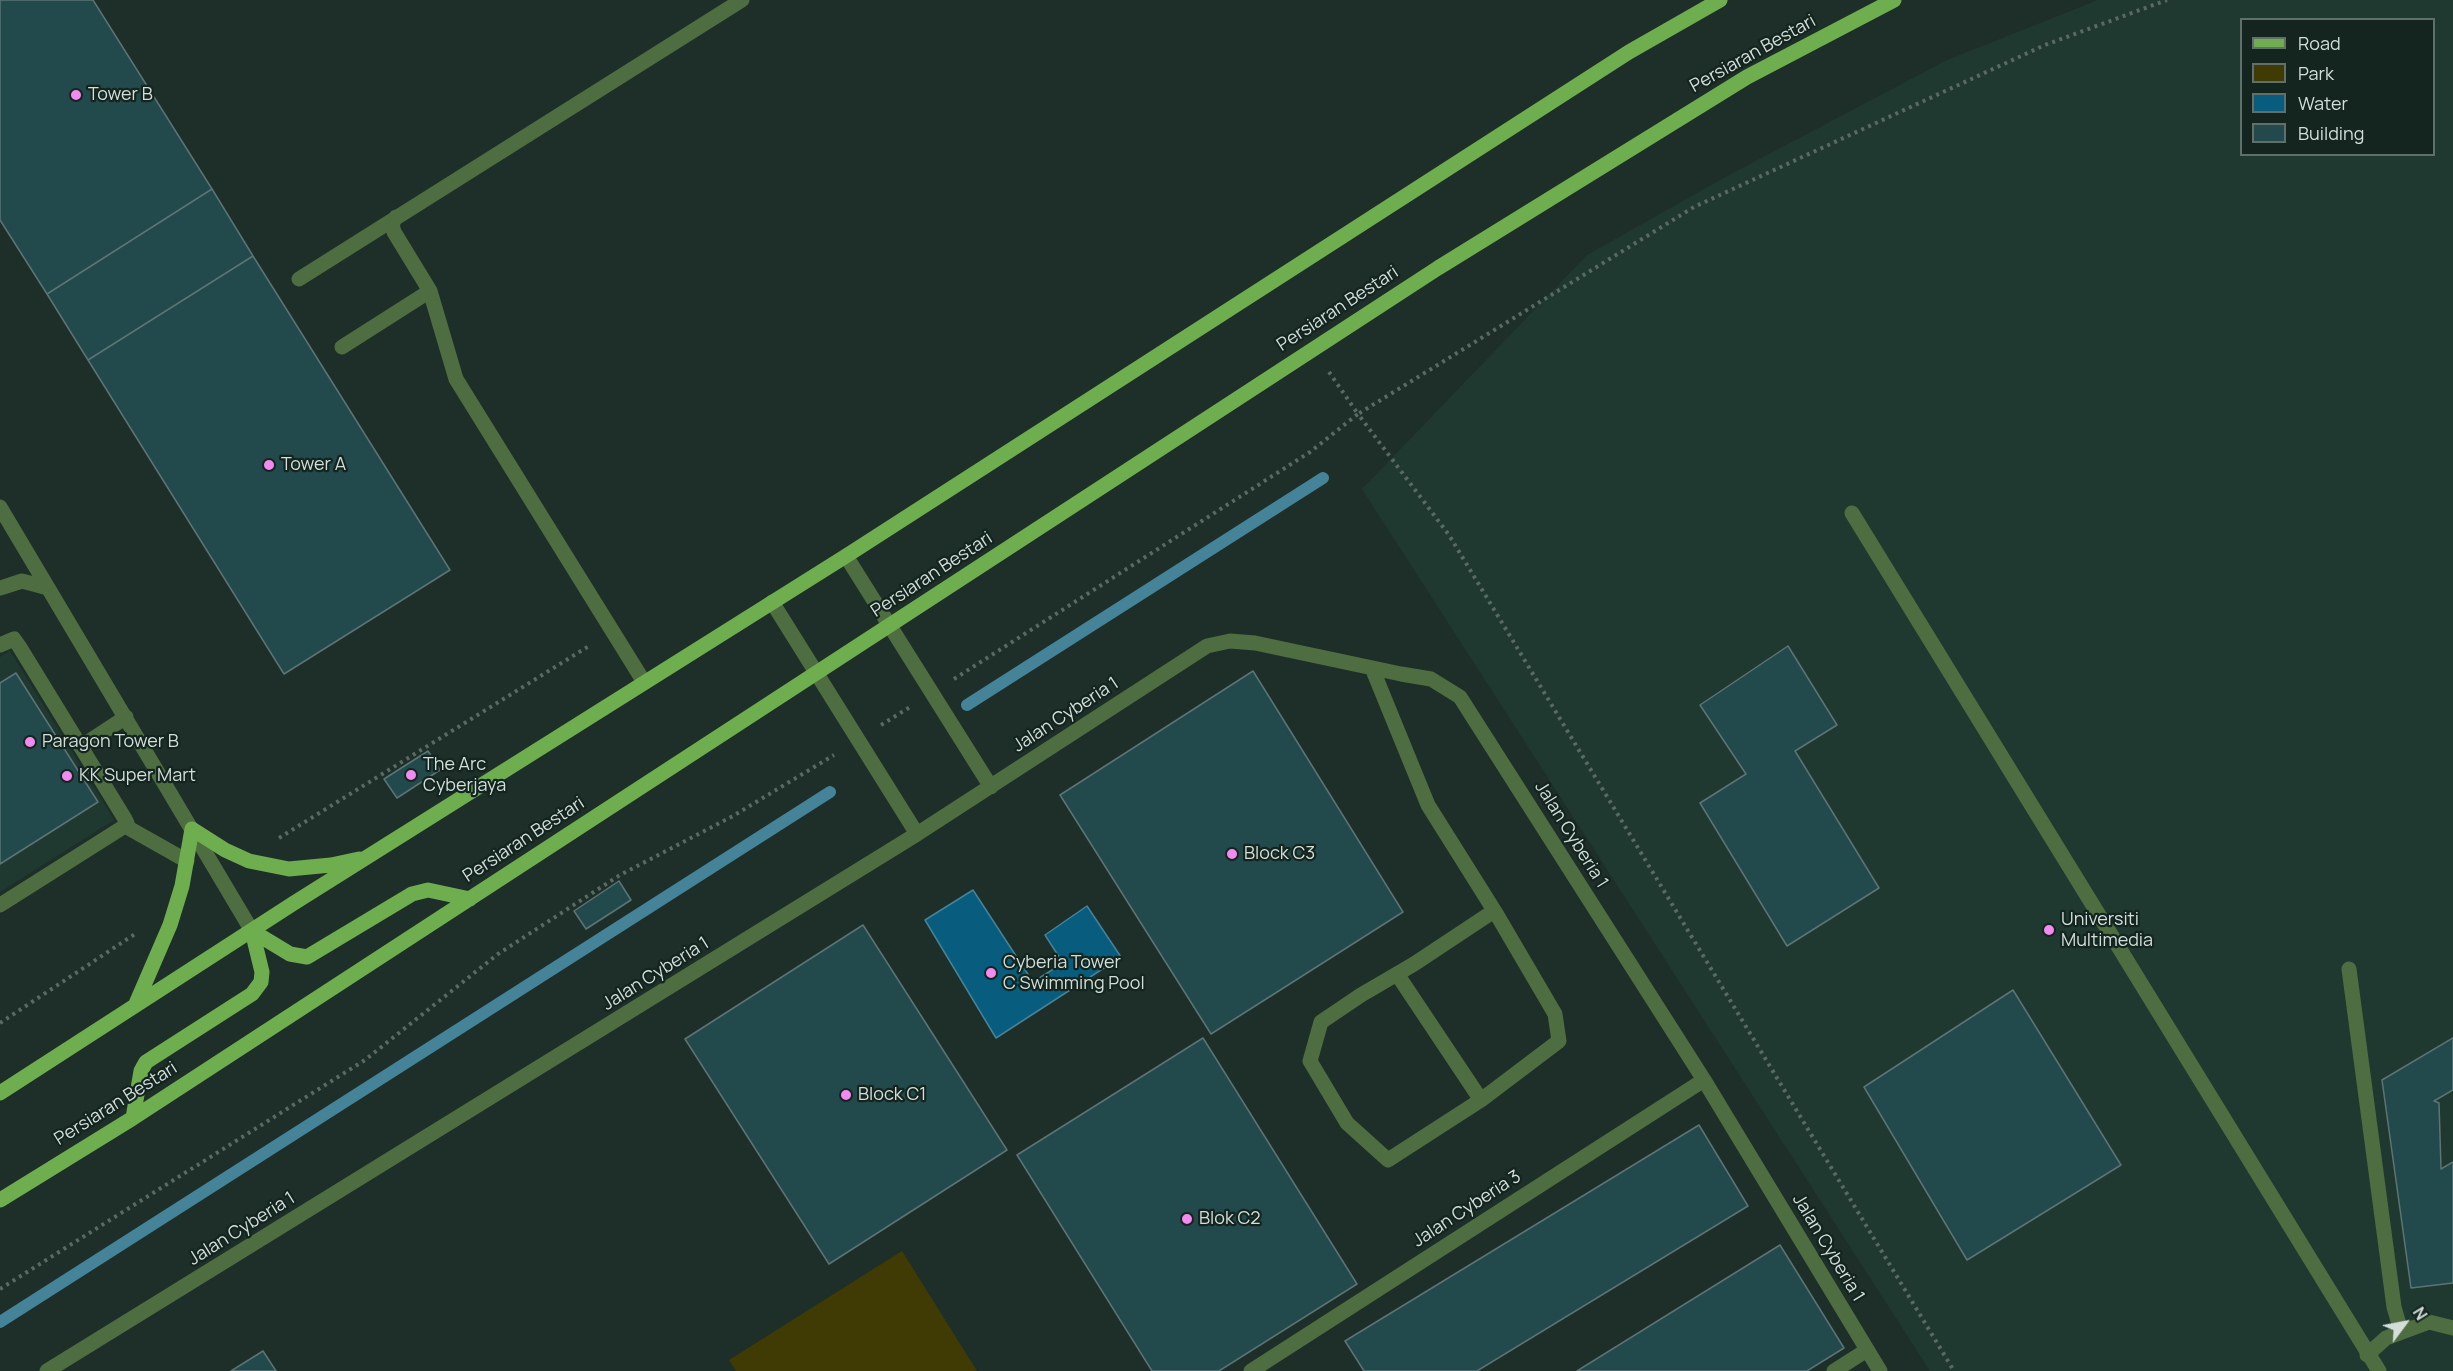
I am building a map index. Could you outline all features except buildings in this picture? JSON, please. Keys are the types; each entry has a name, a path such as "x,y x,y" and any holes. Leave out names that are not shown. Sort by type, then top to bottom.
{"main road":[{"name":"Persiaran Bestari","path":"0,1200 133,1118 1438,268 1682,115 1747,77 1894,0"},
{"path":"0,1093 644,682 846,556 1619,58 1710,2"},
{"path":"135,1006 170,925 187,861 192,829 225,850 260,863 289,869 331,865 371,856"},
{"path":"252,931 290,954 307,957 412,894 428,890 470,898"},
{"path":"133,1118 141,1071 147,1062 252,994 261,982 262,972 252,931"}],"street":[{"path":"298,279 742,0"},
{"path":"396,217 392,224 394,232 430,291 456,379 644,682"},
{"path":"342,347 430,291"},
{"path":"0,507 252,931"},
{"path":"1852,513 2367,1355 2379,1371"},
{"path":"846,556 991,787"},
{"path":"0,588 22,581 48,588"},
{"path":"772,602 917,834"},
{"path":"0,645 14,639 19,646 127,823 0,905"},
{"name":"Jalan Cyberia 1","path":"47,1371 917,834 1207,646 1230,641 1431,679 1460,697 1704,1080 1880,1371"},
{"path":"1372,668 1428,805 1494,911 1555,1014 1559,1041 1481,1100 1388,1160 1347,1123 1310,1061 1322,1022 1494,911"},
{"path":"82,746 126,717"},
{"path":"125,826 187,861"},
{"path":"2349,969 2394,1307 2401,1331"},
{"path":"1397,974 1481,1100"},
{"name":"Jalan Cyberia 3","path":"1251,1371 1704,1080"},
{"path":"2367,1355 2386,1338 2428,1322 2453,1328"},
{"path":"1834,1371 1867,1350"}],"path":[{"path":"0,1289 365,1060 498,954 610,882 733,816 858,740 1310,452 1358,414 1694,207 2045,45 2167,0"},
{"path":"1313,348 1358,414 1449,535 1954,1371"},
{"path":"260,863 273,842 612,631"},
{"path":"0,1023 141,930 170,925"}],"shaded area":[{"name":"Universiti Multimedia","path":"2098,0 2453,0 2453,1371 1930,1371 1362,489 1587,255 1729,175 1947,60"},
{"name":"Paragon Tower B","path":"10,651 114,820 0,892 0,657"}],"green space":[{"path":"902,1251 977,1371 736,1371 729,1360"}],"water":[{"name":"Cyberia Tower C Swimming Pool","path":"973,890 1033,982 1063,963 1045,935 1087,906 1121,957 996,1038 925,920"}],"waterway":[{"path":"967,705 1323,478"},
{"path":"0,1322 830,792"}],"place":[{"name":"Tower B","path":"76,95"},
{"name":"Tower A","path":"269,465"},
{"name":"Paragon Tower B","path":"30,742"},
{"name":"The Arc Cyberjaya","path":"411,775"},
{"name":"KK Super Mart","path":"67,776"},
{"name":"Block C3","path":"1232,854"},
{"name":"Universiti Multimedia","path":"2049,930"},
{"name":"Cyberia Tower C Swimming Pool","path":"991,973"},
{"name":"Block C1","path":"846,1095"},
{"name":"Blok C2","path":"1187,1219"}]}
